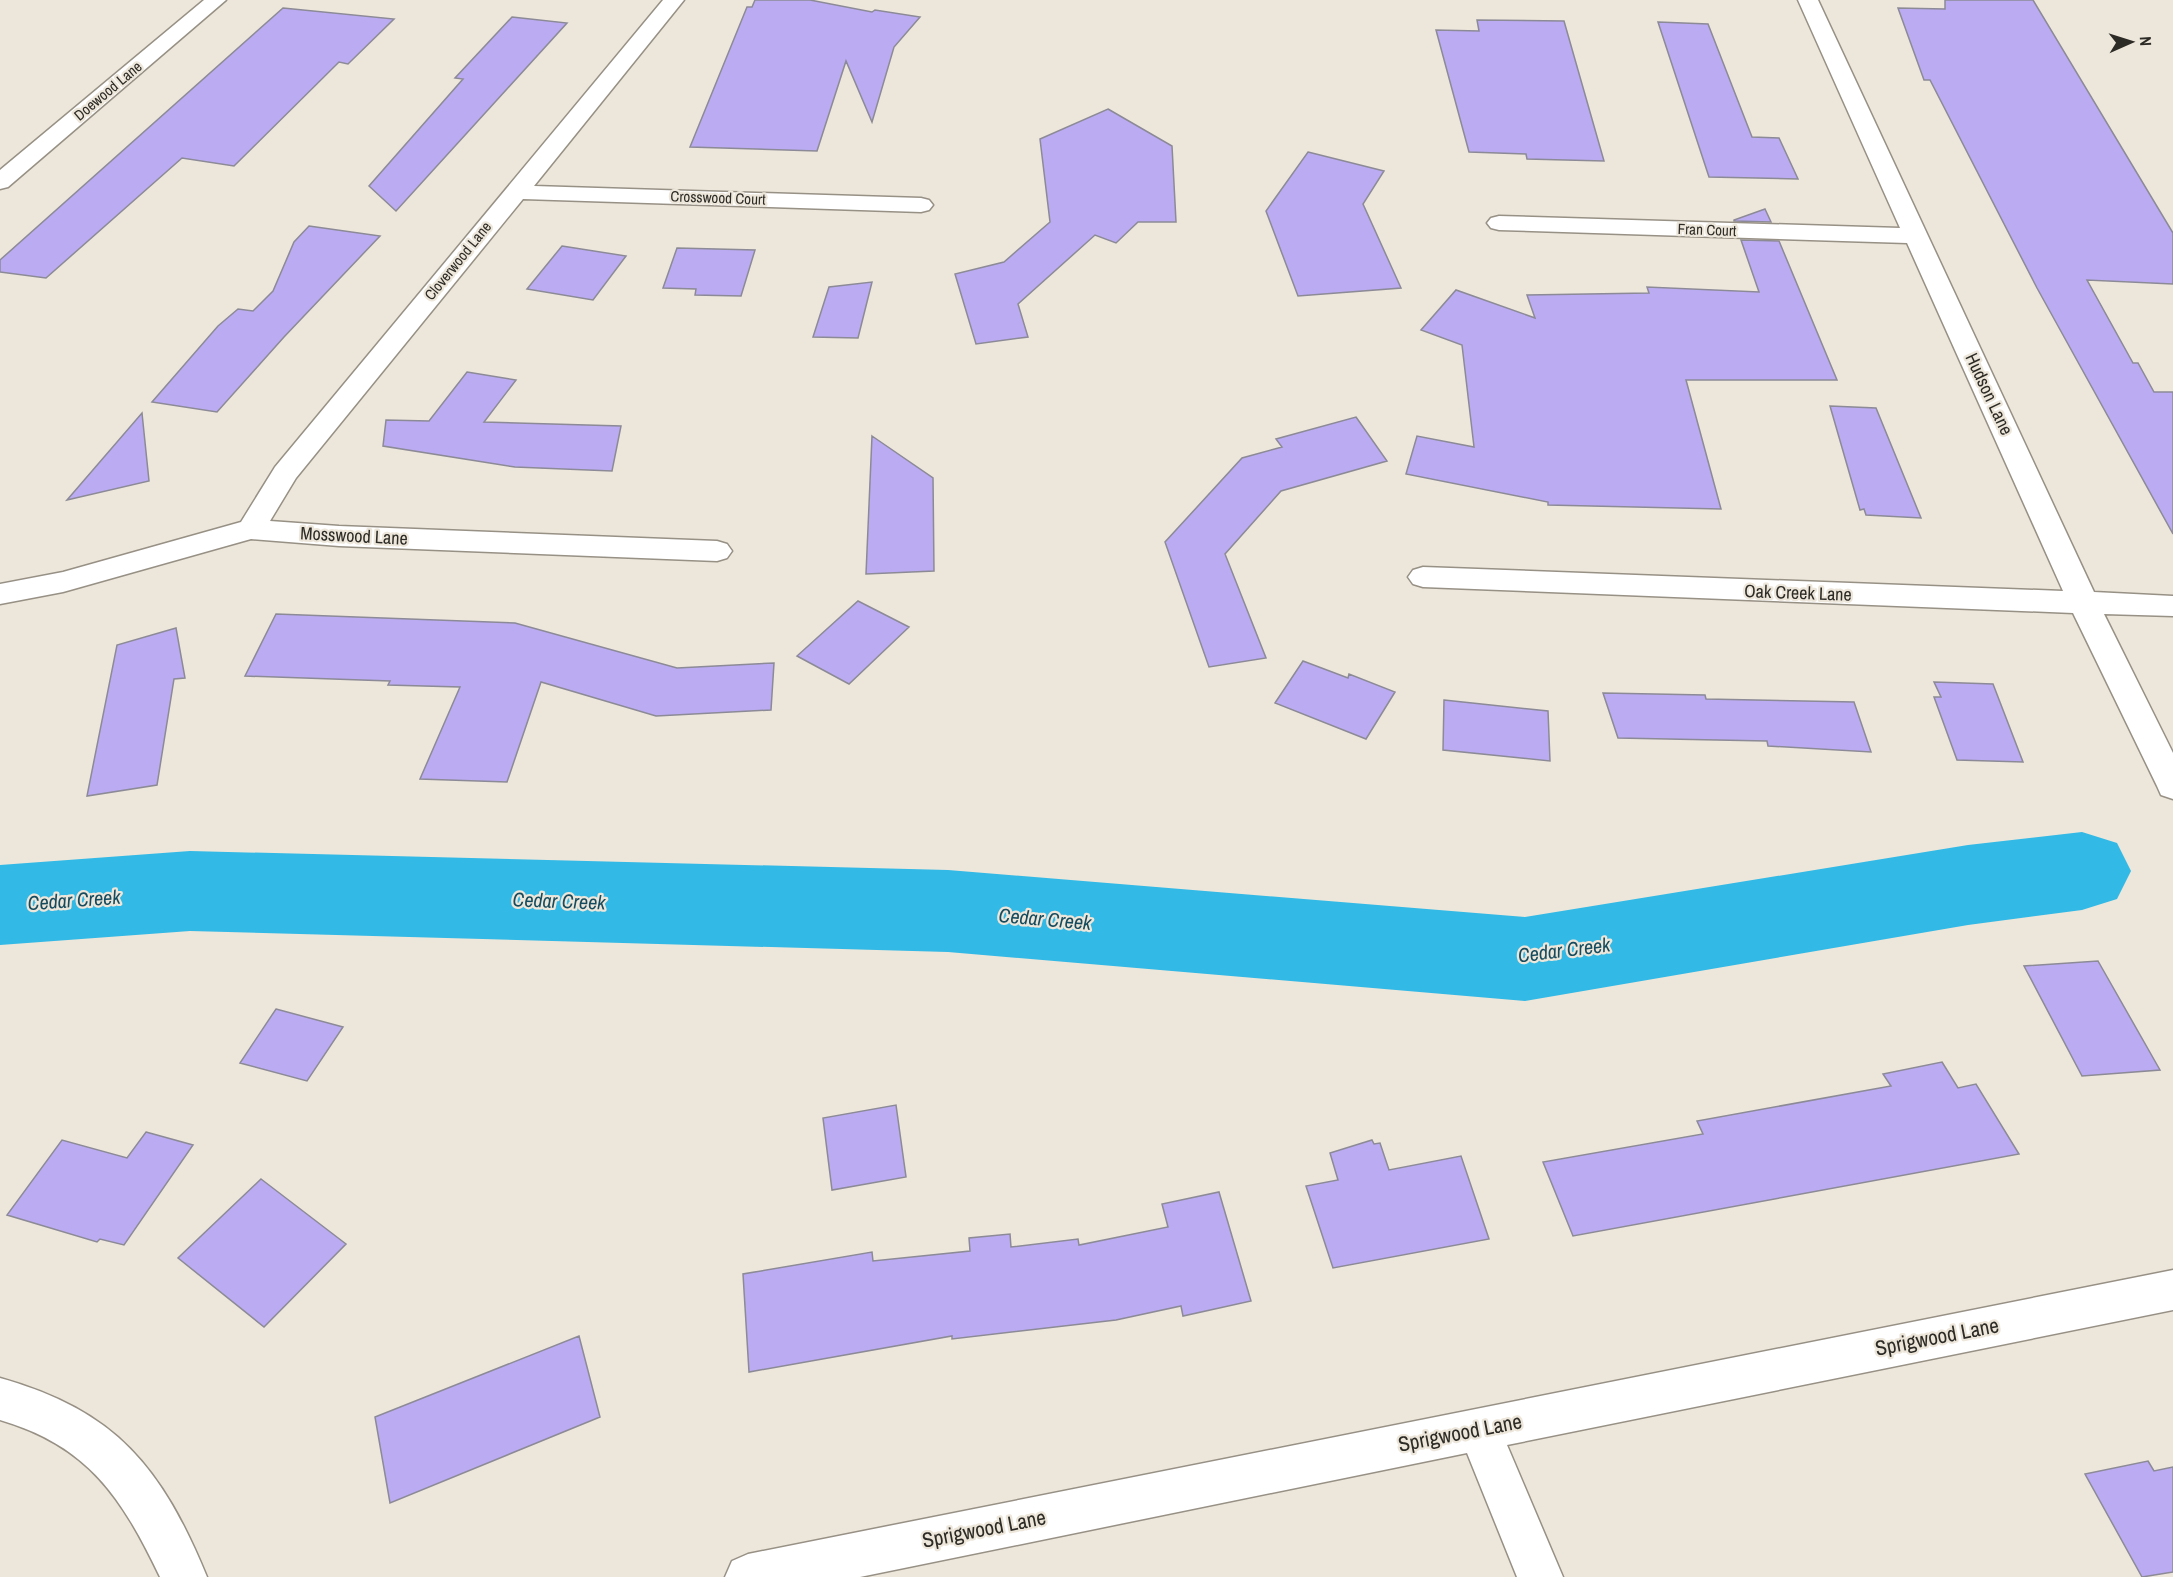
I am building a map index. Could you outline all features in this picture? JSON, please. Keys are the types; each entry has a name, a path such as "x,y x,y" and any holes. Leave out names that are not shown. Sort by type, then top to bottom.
{"street":[{"name":"Doewood Lane","path":"0,182 216,0"},
{"name":"Cloverwood Lane","path":"250,529 285,473 674,0"},
{"name":"Hudson Lane","path":"1808,0 2083,602 2173,786"},
{"name":"Crosswood Court","path":"515,192 921,206"},
{"name":"Fran Court","path":"1498,223 1916,236"},
{"name":"Mosswood Lane","path":"0,594 63,582 250,529 339,536 717,551"},
{"name":"Oak Creek Lane","path":"1423,577 2173,606"},
{"name":"Sprigwood Lane","path":"748,1577 2173,1290"},
{"path":"0,1398 61,1422 118,1462 144,1498 184,1577"},
{"path":"1479,1430 1540,1577"}],"building":[{"path":"755,0 810,0 872,12 875,10 920,17 894,47 872,122 846,61 817,151 690,147 747,7 752,7"},
{"path":"1945,0 2033,0 2173,233 2173,284 2087,280 2133,363 2138,363 2154,392 2173,392 2173,534 2037,288 1930,80 1924,80 1898,8 1945,9"},
{"path":"283,8 394,19 348,64 339,62 234,166 182,158 46,278 0,272 0,260"},
{"path":"512,17 567,23 396,211 369,186 463,79 455,78"},
{"path":"1477,20 1564,21 1604,161 1527,159 1526,154 1469,152 1436,30 1479,31"},
{"path":"1658,22 1708,24 1752,137 1779,138 1798,179 1709,177"},
{"path":"1108,109 1172,146 1176,222 1138,222 1116,243 1095,235 1018,304 1028,337 976,344 955,274 1004,262 1050,222 1040,139"},
{"path":"1308,152 1384,171 1363,204 1401,288 1298,296 1266,211"},
{"path":"1765,209 1771,222 1734,221 1734,220"},
{"path":"309,226 380,236 284,337 217,412 152,402 218,326 238,309 253,311 273,291 294,242"},
{"path":"1741,240 1779,241 1837,380 1686,380 1721,509 1548,505 1548,502 1406,474 1417,436 1474,447 1462,345 1421,330 1456,290 1535,318 1527,295 1649,293 1647,287 1759,292"},
{"path":"562,246 626,256 593,300 527,289"},
{"path":"677,248 755,250 741,296 695,295 696,289 663,288"},
{"path":"872,282 858,338 813,337 829,287"},
{"path":"467,372 516,380 484,422 621,426 612,471 515,467 383,446 386,420 429,421"},
{"path":"1830,406 1876,408 1921,518 1866,515 1864,509 1860,510"},
{"path":"142,413 149,481 67,500"},
{"path":"1356,417 1387,461 1281,491 1225,554 1266,658 1209,667 1165,542 1242,458 1282,447 1276,439"},
{"path":"872,436 933,478 934,571 866,574"},
{"path":"858,601 909,627 849,684 797,656"},
{"path":"276,614 515,623 677,668 774,663 771,710 656,716 541,682 507,782 420,779 460,687 388,685 390,681 245,676"},
{"path":"176,628 185,678 174,679 157,785 87,796 117,645"},
{"path":"1303,661 1348,678 1349,674 1395,692 1366,739 1275,703"},
{"path":"1934,682 1993,684 2023,762 1957,760 1934,697 1941,697"},
{"path":"1603,693 1705,695 1706,699 1854,702 1871,752 1768,746 1767,741 1618,738"},
{"path":"1444,700 1548,711 1550,761 1443,750"},
{"path":"2098,961 2160,1070 2082,1076 2024,966"},
{"path":"276,1009 343,1027 307,1081 240,1063"},
{"path":"1942,1062 1958,1088 1976,1084 2019,1154 1573,1236 1543,1162 1703,1134 1697,1121 1891,1086 1883,1074"},
{"path":"896,1105 906,1177 832,1190 823,1118"},
{"path":"146,1132 193,1145 124,1245 100,1239 97,1242 7,1215 62,1140 127,1158"},
{"path":"1372,1140 1374,1144 1380,1143 1389,1170 1461,1156 1489,1239 1333,1268 1306,1186 1338,1180 1330,1153"},
{"path":"261,1179 346,1244 264,1327 178,1258"},
{"path":"1219,1192 1251,1301 1183,1316 1181,1306 1116,1320 952,1339 952,1336 749,1372 743,1274 872,1252 873,1261 970,1251 969,1238 1010,1234 1011,1247 1078,1239 1079,1245 1168,1227 1162,1204"},
{"path":"579,1336 600,1417 390,1503 375,1417"},
{"path":"2148,1461 2154,1471 2173,1467 2173,1572 2142,1577 2085,1474"}],"waterway":[{"name":"Cedar Creek","path":"0,905 190,891 948,911 1525,959 1968,885 2082,871"}]}
